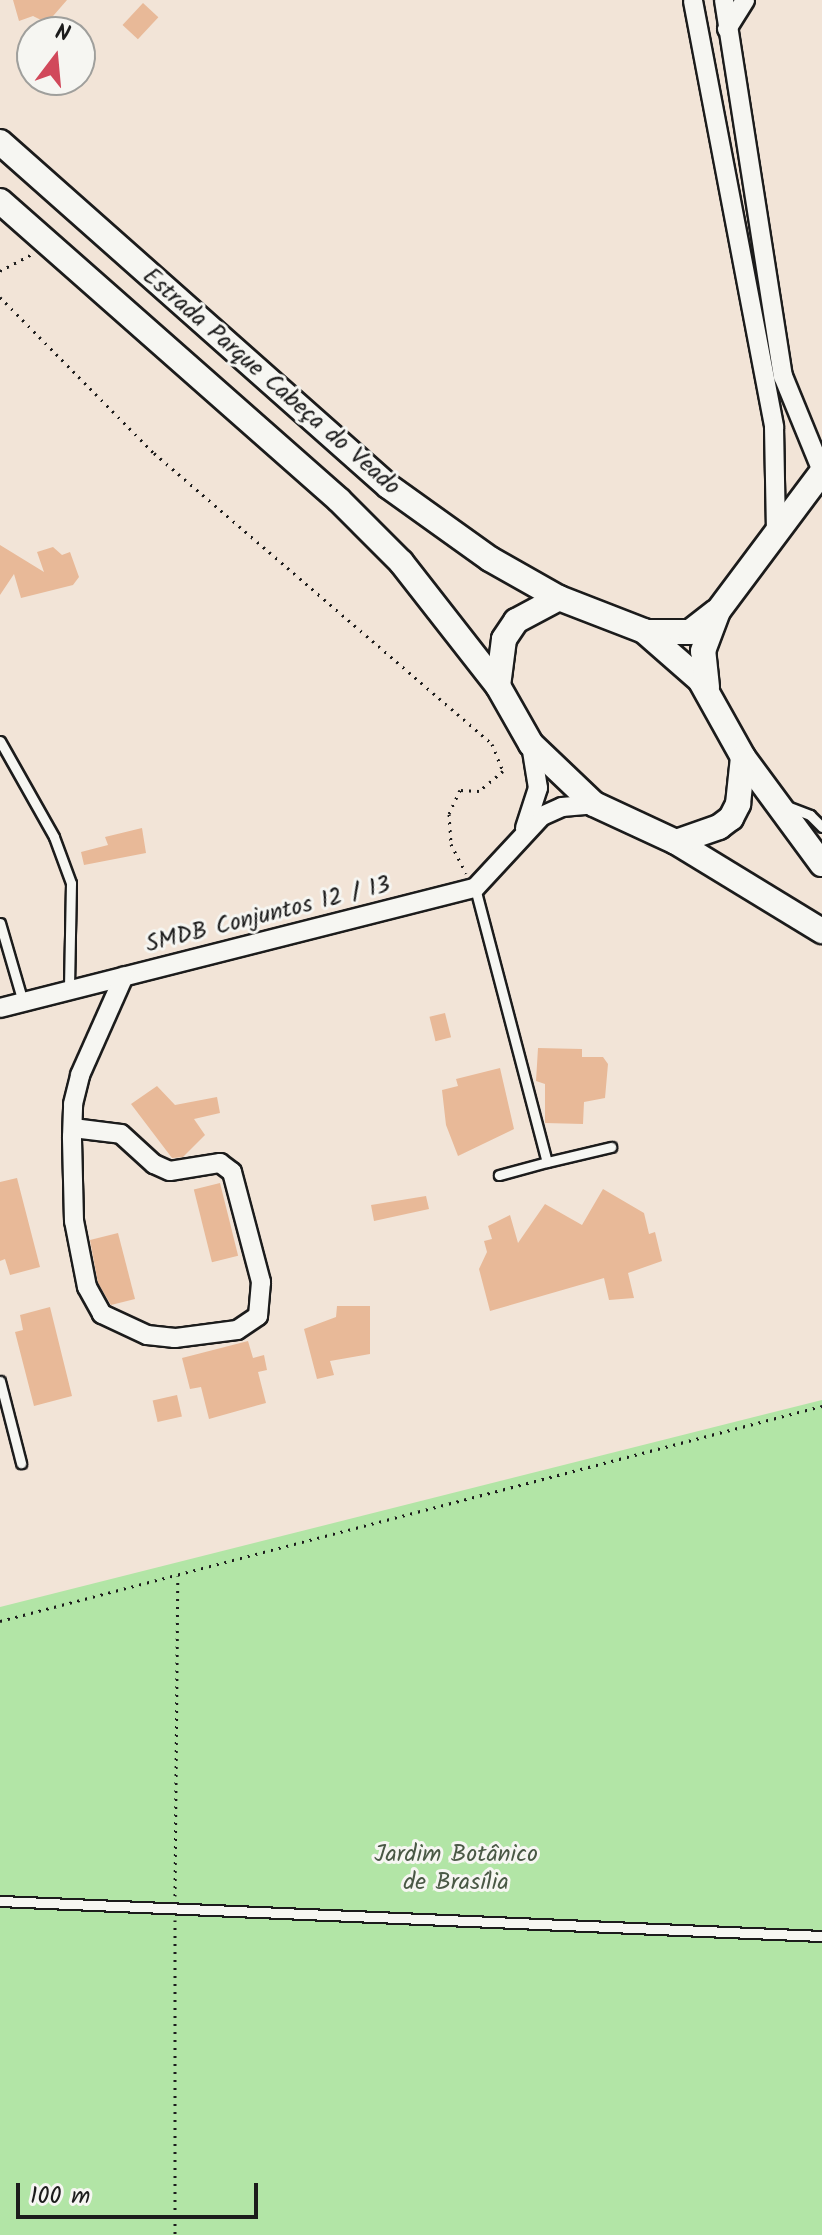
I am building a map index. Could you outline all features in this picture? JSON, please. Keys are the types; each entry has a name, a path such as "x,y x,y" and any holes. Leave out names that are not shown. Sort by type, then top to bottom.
{"main road":[{"name":"Estrada Parque Cabeça do Veado","path":"0,142 388,486 490,559 559,598"},
{"name":"Estrada Parque Cabeça do Veado","path":"0,201 339,500 401,562 498,686"},
{"path":"710,696 703,651 718,611 822,472"},
{"path":"822,864 743,757 710,696 687,665 644,631 559,598 516,621 504,639 498,686 531,744 594,804 676,842 822,931"},
{"path":"644,631 690,632 718,611"},
{"path":"676,842 719,827 731,818 740,796 743,757"}],"street":[{"path":"724,0 736,7 745,0"},
{"path":"724,0 783,376 822,472"},
{"path":"727,29 745,0"},
{"path":"693,1 774,427 776,533"},
{"path":"524,831 538,788 531,744"},
{"path":"475,888 524,831 562,807 594,804"},
{"name":"SMDB Conjuntos 12 / 13","path":"0,1008 475,888"},
{"path":"73,1128 121,1134 170,1171 220,1163 232,1172 261,1282 258,1316 237,1330 175,1338 147,1335 102,1314 87,1287 77,1252 73,1128 80,1075 124,976"}],"lane":[{"path":"0,741 54,837 71,883 69,990"},
{"path":"774,801 803,811 822,827"},
{"path":"475,888 547,1162"},
{"path":"0,923 23,1002"},
{"path":"499,1175 611,1147"},
{"path":"0,1381 21,1463"},
{"path":"0,1901 822,1936"}],"path":[{"path":"0,271 50,246"},
{"path":"0,297 154,453 492,744 503,771 479,791 460,790 449,814 451,844 475,888"},
{"path":"0,1621 822,1406"}],"green space":[{"name":"Jardim Botânico de Brasília","path":"822,1400 822,2235 0,2235 0,1607"}],"building":[{"path":"13,0 67,0 53,16 18,16"},
{"path":"143,3 158,17 138,39 123,25"},
{"path":"0,545 44,572 37,552 53,547 62,555 70,552 79,577 73,585 21,598 14,574 0,595"},
{"path":"142,828 146,853 84,865 81,852 108,845 105,837"},
{"path":"445,1013 451,1037 436,1041 429,1017"},
{"path":"538,1048 582,1049 582,1057 603,1057 608,1064 605,1098 584,1102 583,1124 545,1123 545,1084 536,1081"},
{"path":"500,1068 514,1129 458,1156 446,1125 442,1090 458,1086 456,1079"},
{"path":"157,1086 175,1105 217,1097 220,1113 194,1119 205,1135 183,1157 172,1158 131,1104"},
{"path":"17,1178 40,1267 10,1275 5,1259 0,1261 0,1182"},
{"path":"220,1183 238,1256 212,1262 194,1190"},
{"path":"603,1189 644,1213 649,1234 655,1232 662,1261 628,1273 634,1298 609,1300 604,1278 490,1311 479,1269 487,1252 484,1241 492,1239 488,1226 510,1215 518,1243 545,1204 582,1225"},
{"path":"426,1196 429,1209 374,1221 371,1205"},
{"path":"118,1233 135,1299 111,1305 98,1283 90,1240"},
{"path":"337,1306 370,1306 370,1354 330,1361 334,1375 317,1379 304,1329 336,1317"},
{"path":"50,1307 72,1396 34,1406 15,1332 23,1330 20,1315"},
{"path":"248,1341 253,1358 264,1355 267,1370 258,1372 266,1403 209,1419 201,1387 190,1389 182,1358"},
{"path":"177,1395 182,1416 158,1422 153,1401"}]}
